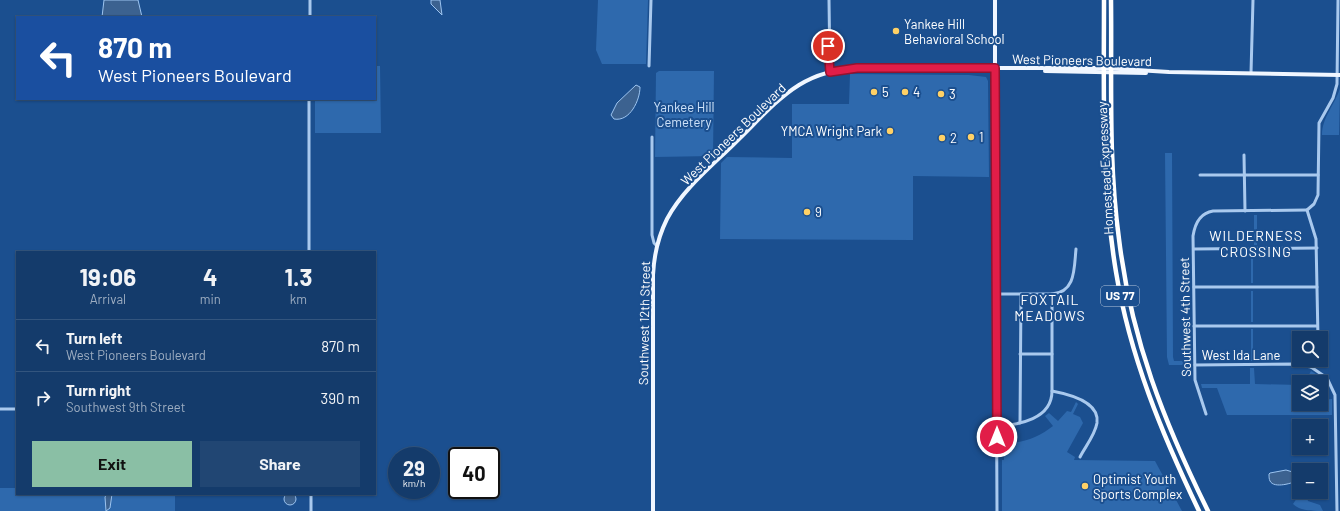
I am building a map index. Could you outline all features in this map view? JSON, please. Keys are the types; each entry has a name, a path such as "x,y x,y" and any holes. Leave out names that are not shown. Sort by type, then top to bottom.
{"highway":[{"name":"Homestead Expressway","path":"1104,0 1107,205 1120,296 1131,342 1150,401 1168,445 1199,511"},
{"name":"Homestead Expressway","path":"1112,0 1114,190 1118,239 1131,307 1142,352 1176,445 1208,511"}],"main road":[{"path":"995,68 996,0"},
{"name":"West Pioneers Boulevard","path":"657,246 669,215 692,187 786,94 808,80 830,72 857,68 995,68 1339,75"},
{"name":"Southwest 12th Street","path":"653,511 653,264 657,246"}],"street":[{"path":"310,0 310,16"},
{"path":"649,66 651,0"},
{"path":"829,0 830,72"},
{"path":"1251,73 1253,0"},
{"path":"1244,155 1245,211 1306,210 1314,204 1318,195 1319,122 1333,98 1339,75 1338,0"},
{"path":"995,68 997,511"},
{"path":"309,100 309,251"},
{"name":"Southwest 12th Street","path":"652,137 652,235 654,243 657,246"},
{"path":"1313,138 1318,139"},
{"path":"1200,175 1318,175"},
{"path":"1306,210 1315,232 1317,248 1317,331"},
{"name":"Southwest 4th Street","path":"1206,414 1195,380 1194,230 1199,219 1208,212 1245,211"},
{"path":"1194,249 1317,248"},
{"path":"996,294 1052,294 1061,292 1071,284 1076,249"},
{"path":"1194,287 1317,287"},
{"path":"1020,423 1021,294"},
{"path":"997,426 1020,423 1033,418 1047,410 1052,401 1052,294"},
{"path":"1194,326 1317,326"},
{"path":"1020,354 1052,354"},
{"name":"West Ida Lane","path":"1195,365 1292,364"},
{"path":"1311,367 1327,378 1335,395 1337,511"},
{"path":"1052,391 1069,395 1081,400 1089,405 1096,414 1096,425 1080,457"},
{"path":"0,409 16,409"},
{"path":"310,495 311,511"}],"green space":[{"path":"598,0 648,0 646,64 602,64 596,50"},
{"path":"376,66 380,66 381,133 315,133 315,100 376,100"},
{"name":"Yankee Hill Cemetery","path":"659,71 714,71 713,156 655,157 656,73"},
{"name":"YMCA Wright Park","path":"850,74 969,75 986,77 988,81 989,177 913,176 913,240 720,239 721,163 727,157 792,158 792,104 849,104"},
{"path":"1340,88 1339,135 1322,135 1324,122"},
{"path":"1165,153 1172,153 1173,357 1174,361 1190,361 1190,365 1169,365 1167,357"},
{"path":"1254,215 1257,215 1257,245 1254,245"},
{"path":"1251,252 1253,252 1253,283 1251,283"},
{"path":"1251,291 1253,291 1253,322 1251,322"},
{"path":"1251,329 1253,329 1253,361 1251,361"},
{"path":"1250,368 1254,368 1255,384 1292,385 1292,411 1328,411 1328,399 1332,399 1332,415 1227,415 1217,388 1202,388 1201,384 1250,384"},
{"path":"1311,371 1316,374 1316,375 1309,375"},
{"name":"Optimist Youth Sports Complex","path":"1076,402 1078,404 1073,414 1080,417 1083,423 1067,452 1075,457 1074,460 1155,461 1182,511 1002,511 1002,460 1004,460 1004,443 1024,441 1042,433 1053,426 1045,416 1049,413 1058,421 1067,411 1071,412"},
{"path":"0,488 16,488 16,495 175,495 175,511 0,511"},
{"path":"1296,499 1308,499 1308,501 1320,505 1323,511 1311,511 1293,504"}],"shaded area":[{"path":"104,0 138,0 142,16 102,16"},
{"path":"431,0 440,0 442,15 431,4"},
{"path":"636,85 640,87 640,92 633,109 625,117 614,119 611,115 617,103"},
{"path":"1286,470 1292,472 1292,483 1275,485 1270,481 1270,473"},
{"path":"106,495 112,495 110,508 106,511 105,497"},
{"path":"286,495 294,495 296,497 296,501 292,505 288,505 284,501 284,497"}],"place":[{"name":"Yankee Hill Behavioral School","path":"896,31"},
{"name":"5","path":"874,92"},
{"name":"4","path":"905,92"},
{"name":"3","path":"941,94"},
{"name":"YMCA Wright Park","path":"890,131"},
{"name":"1","path":"971,137"},
{"name":"2","path":"942,138"},
{"name":"9","path":"807,212"},
{"name":"Optimist Youth Sports Complex","path":"1085,486"}],"district":[{"name":"WILDERNESS CROSSING","path":"1256,244"},
{"name":"FOXTAIL MEADOWS","path":"1050,308"}],"route":[{"path":"828,46 830,72 857,68 995,68 997,437"}]}
